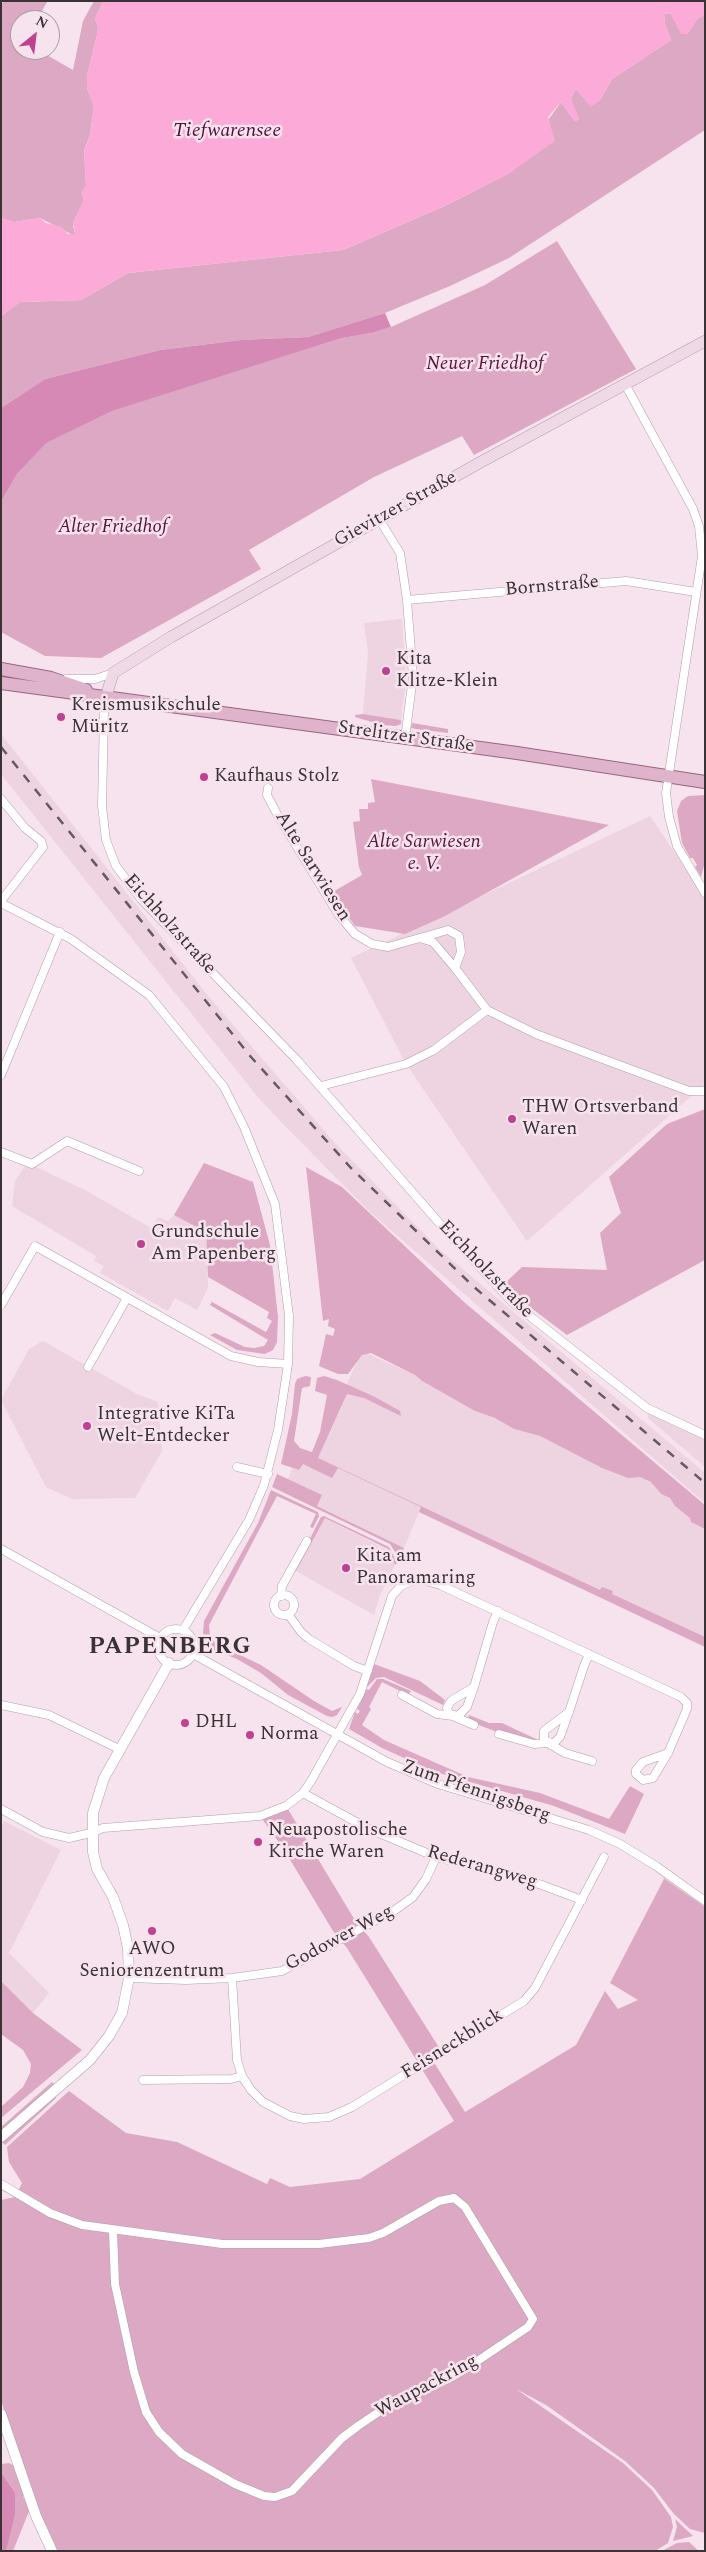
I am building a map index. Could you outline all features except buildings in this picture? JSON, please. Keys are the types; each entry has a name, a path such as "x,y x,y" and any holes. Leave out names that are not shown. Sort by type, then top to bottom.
{"main road":[{"name":"Gievitzer Straße","path":"113,673 178,633 379,519 705,341"},
{"path":"1,669 51,678 106,696"},
{"path":"106,696 113,673"},
{"path":"1,683 51,691 106,696"},
{"name":"Strelitzer Straße","path":"106,696 705,782"}],"street":[{"path":"625,384 693,509 703,545 667,798 674,838 685,863 705,892"},
{"path":"379,519 400,553 407,600 412,677 405,738"},
{"name":"Bornstraße","path":"407,600 626,581 696,592"},
{"path":"51,678 95,679 113,673"},
{"name":"Eichholzstraße","path":"106,696 102,806 106,840 116,866 141,899 321,1086 448,1233 513,1303 647,1408 705,1435"},
{"name":"Alte Sarwiesen","path":"268,788 267,795 278,816 338,914 355,934 372,944 388,947 448,930 459,936 461,952 455,968"},
{"path":"1,799 25,828 41,841 43,848 1,902 60,932 96,955 149,995 224,1087 244,1127 275,1204 289,1316 288,1364 278,1430 268,1474 249,1520 183,1630"},
{"path":"1,1075 60,932"},
{"path":"422,938 433,942 487,1010 536,1034 584,1052 689,1091 705,1091"},
{"path":"321,1086 406,1064 434,1050 487,1010"},
{"path":"1,1152 32,1164 67,1142 139,1171"},
{"path":"1,1305 34,1246 231,1356 258,1362 288,1364"},
{"path":"88,1367 127,1298"},
{"path":"237,1467 268,1474"},
{"path":"281,1596 287,1596 293,1601 293,1610 288,1614 279,1614 275,1609 275,1603 281,1596 282,1586 307,1541"},
{"path":"1,1549 160,1638"},
{"path":"1,1809 43,1832 69,1838 103,1828 260,1816 286,1806 303,1793 360,1694 389,1602 396,1591 407,1583 422,1580 431,1581 498,1611 681,1697 686,1703 686,1714 668,1753 653,1778 643,1780 633,1775 643,1762 668,1753"},
{"path":"402,1695 438,1714 458,1716 464,1711 474,1687 498,1611"},
{"path":"288,1614 301,1632 309,1639 354,1666 368,1671"},
{"path":"170,1630 183,1630 191,1636 194,1642 193,1654 187,1662 178,1665 169,1663 160,1655 158,1650 160,1638 170,1630"},
{"name":"Zum Pfennigsberg","path":"193,1654 387,1762 438,1784 589,1830 634,1851 705,1901"},
{"path":"499,1734 534,1744 548,1744 558,1741 570,1712 589,1654"},
{"path":"1,2137 100,2049 122,2013 129,1978 123,1924 113,1897 97,1869 92,1852 91,1833 98,1794 119,1748 169,1663"},
{"path":"474,1687 449,1704 447,1711 453,1716 474,1725"},
{"path":"1,1704 49,1716 119,1748"},
{"path":"570,1712 544,1731 542,1736 548,1744 565,1753 592,1761"},
{"name":"Rederangweg","path":"303,1793 367,1828 436,1857 531,1881 582,1900"},
{"name":"Godower Weg","path":"129,1978 186,1980 232,1978 282,1971 395,1910 412,1897 426,1879 436,1857"},
{"name":"Feisneckblick","path":"232,1978 237,2060 242,2076 251,2090 263,2102 290,2116 304,2119 329,2117 352,2107 524,2001 536,1988 604,1857"},
{"path":"143,2080 231,2079 242,2076"},
{"name":"Waupackring","path":"1,2184 66,2220 113,2231 222,2244 270,2245 345,2241 383,2233 439,2201 454,2198 464,2206 532,2314 533,2319 528,2327 463,2370 386,2407 358,2426 342,2438 292,2491 275,2497 264,2496 234,2484 182,2454 159,2432 146,2412 134,2372 115,2284 113,2231"},
{"path":"1,2414 36,2516 52,2551"}],"shaded area":[{"path":"385,313 391,327 372,333 342,338 112,411 46,443 17,474 1,502 1,408 45,379 160,350 241,340 308,337"},
{"name":"Kita Klitze-Klein","path":"402,619 406,680 401,720 363,714 368,652 364,623"},
{"path":"1,734 209,997 335,1143 440,1250 705,1473 705,1503 370,1212 257,1096 1,774"},
{"path":"650,816 705,897 705,1084 527,1241 406,1064 351,958"},
{"name":"Grundschule Am Papenberg","path":"26,1165 36,1167 85,1190 151,1228 158,1217 168,1221 174,1215 206,1232 208,1288 197,1310 175,1298 168,1311 100,1273 104,1266 94,1261 96,1256 12,1206 15,1181"},
{"name":"Integrative KiTa Welt-Entdecker","path":"43,1341 137,1394 158,1402 162,1451 135,1498 72,1499 46,1487 1,1400 29,1349"},
{"path":"366,1353 415,1375 422,1381 475,1411 495,1418 514,1429 540,1436 602,1468 628,1477 640,1477 651,1482 661,1494 670,1498 675,1506 690,1518 691,1522 705,1529 705,1638 419,1512 404,1548 316,1505 321,1495 288,1480 292,1468 299,1470 302,1464 318,1458 345,1400 347,1384 352,1372 359,1358"},
{"path":"647,1408 705,1435 705,1467 648,1418"},
{"name":"Kita am Panoramaring","path":"325,1518 391,1552 395,1565 380,1595 374,1615 296,1571"},
{"path":"4,1821 61,1850 9,1953 49,1993 33,2013 1,1981 1,1828"},
{"path":"1,2472 15,2493 15,2514 6,2551 1,2551"}],"green space":[{"path":"5,1 47,2 43,10 10,10 10,60 56,60 73,70 83,21 94,1 103,1 95,19 98,27 97,35 87,76 87,88 94,106 90,135 84,151 86,185 82,194 84,201 73,226 75,234 73,235 40,218 14,222 1,218 1,4"},
{"path":"670,13 687,34 698,18 705,15 705,130 509,258 450,286 385,313 308,337 241,340 160,350 45,379 1,408 1,316 20,302 81,300 128,273 343,250 449,204 511,172 561,102 575,121 571,98 576,89 591,106 600,100 612,79 671,40 665,24 664,14"},
{"name":"Alter Friedhof","path":"557,241 636,369 474,455 462,436 374,477 249,550 261,569 101,658 45,656 1,632 1,502 17,474 45,443 111,411 342,338 372,333 391,327 485,285"},
{"path":"363,714 401,720 401,724 396,726 382,725 355,717 355,715"},
{"path":"412,723 448,729 448,733 411,728"},
{"name":"Alte Sarwiesen e. V.","path":"371,779 609,825 445,916 405,934 355,926 331,893 362,875 359,867 353,822 360,821 359,809 368,809 368,803 375,802"},
{"path":"705,795 705,862 701,877 695,867 697,865 693,858 690,858 682,843 677,811 681,801 688,796"},
{"path":"705,1109 705,1260 567,1335 502,1286 522,1267 607,1270 600,1233 621,1213 609,1177 667,1124"},
{"path":"204,1163 253,1182 270,1245 278,1317 277,1342 273,1350 265,1354 237,1350 210,1335 215,1333 245,1347 254,1348 264,1346 268,1340 210,1305 212,1302 266,1332 272,1321 267,1318 269,1312 208,1277 206,1232 174,1215"},
{"path":"306,1167 342,1187 464,1302 705,1505 705,1529 691,1522 690,1518 675,1506 670,1498 661,1494 651,1482 640,1477 628,1478 602,1468 540,1436 514,1429 495,1418 475,1411 422,1381 415,1375 371,1353 362,1355 348,1374 338,1374 319,1366 326,1334 333,1336 335,1329 328,1326 329,1319 323,1321"},
{"path":"305,1376 311,1377 310,1386 302,1388 294,1441 300,1448 312,1452 320,1432 327,1395 315,1391 317,1378 324,1376 337,1380 375,1397 400,1411 401,1416 364,1398 347,1394 318,1458 600,1590 602,1587 613,1591 612,1594 705,1637 705,1647 419,1512 421,1507 338,1468 332,1478 303,1464 299,1470 281,1464 292,1414 295,1384 297,1379"},
{"path":"277,1474 322,1495 317,1506 404,1548 400,1560 390,1544 272,1487"},
{"path":"271,1490 318,1512 319,1516 313,1528 310,1527 316,1514 277,1496 209,1625 210,1635 215,1643 261,1665 332,1711 342,1707 337,1715 332,1717 288,1695 261,1673 237,1659 214,1650 205,1643 203,1633 204,1621 258,1523"},
{"path":"324,1516 389,1547 397,1563 395,1565 388,1549 325,1518 296,1571 294,1570 321,1517"},
{"path":"374,1664 420,1681 445,1700 443,1705 384,1677 376,1678 367,1687"},
{"path":"377,1679 383,1679 411,1691 408,1695 382,1682 362,1725 384,1740 468,1777 540,1793 609,1819 630,1786 644,1794 625,1834 554,1806 435,1772 382,1748 349,1729 355,1712 358,1714 360,1711 357,1709 367,1689 369,1690"},
{"path":"469,1715 489,1723 502,1723 536,1739 534,1741 500,1733 476,1724 468,1719"},
{"path":"286,1806 356,1922 369,1937 440,2049 430,2056 465,2112 576,2045 605,1991 618,2009 638,2000 610,1983 664,1879 662,1877 705,1907 705,2533 690,2529 674,2514 654,2488 625,2461 546,2405 516,2389 623,2463 652,2490 671,2517 673,2527 668,2543 655,2551 55,2551 18,2455 1,2400 1,2200 15,2197 22,2183 9,2162 7,2147 69,2091 126,2133 177,2142 267,2184 270,2178 290,2187 360,2179 454,2121 347,1948 333,1931 283,1848 260,1816"},
{"path":"1,1981 33,2013 82,2050 1,2118 1,2107 23,2087 30,2073 31,2064 23,2050 1,2034"},
{"path":"52,2082 54,2084 1,2131 1,2127"},
{"path":"55,2096 56,2098 5,2145 2,2142"},
{"path":"9,2463 16,2467 24,2493 23,2497 30,2509 13,2551 6,2551 15,2493 1,2472 1,2464"},
{"path":"675,2519 693,2536 673,2541 677,2527"},
{"path":"689,2542 699,2551 662,2551 677,2543"}],"water":[{"name":"Tiefwarensee","path":"103,1 705,1 705,15 698,18 687,34 681,34 670,13 664,14 665,24 671,40 612,79 600,100 591,107 576,89 571,98 579,119 576,122 561,102 548,117 555,141 511,172 449,204 343,250 128,273 81,300 20,302 1,316 1,218 14,222 40,218 46,223 62,227 68,234 75,234 73,222 83,201 82,191 86,185 84,152 90,135 94,106 87,88 87,76 97,35 98,27 95,19"}],"railway":[{"path":"1,747 251,1057 351,1168 474,1287 705,1483"}],"place":[{"name":"Kita Klitze-Klein","path":"386,671"},
{"name":"Kreismusikschule Müritz","path":"61,717"},
{"name":"Kaufhaus Stolz","path":"204,777"},
{"name":"THW Ortsverband Waren","path":"512,1119"},
{"name":"Grundschule Am Papenberg","path":"141,1244"},
{"name":"Integrative KiTa Welt-Entdecker","path":"87,1426"},
{"name":"Kita am Panoramaring","path":"346,1568"},
{"name":"DHL","path":"185,1723"},
{"name":"Norma","path":"250,1735"},
{"name":"Neuapostolische Kirche Waren","path":"258,1842"},
{"name":"AWO Seniorenzentrum","path":"152,1931"}],"district":[{"name":"PAPENBERG","path":"170,1648"}],"park label":[{"name":"Neuer Friedhof","path":"485,365"}]}
